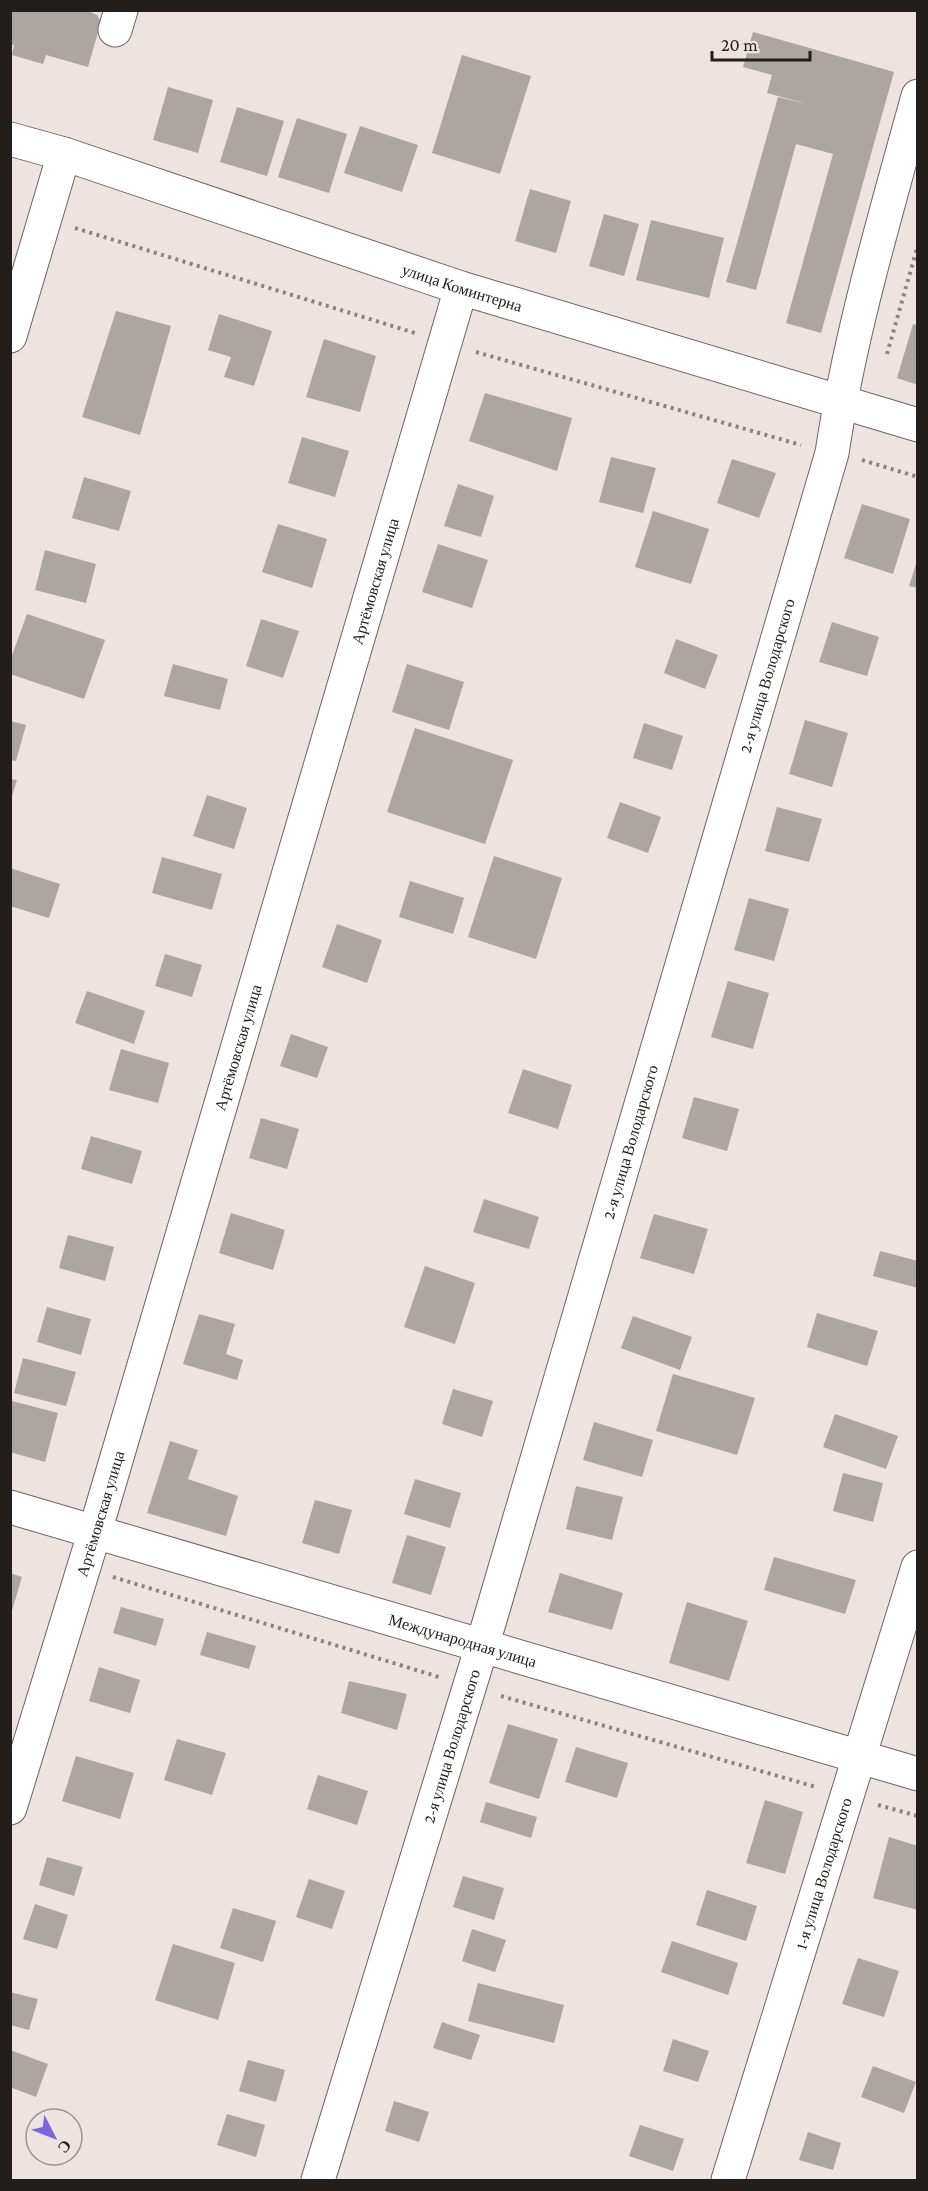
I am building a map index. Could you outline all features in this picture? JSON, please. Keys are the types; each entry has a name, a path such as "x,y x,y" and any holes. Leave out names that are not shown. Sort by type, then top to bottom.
{"street":[{"name":"2-я улица Володарского","path":"318,2181 482,1645 832,453 839,401 918,96"},
{"name":"улица Коминтерна","path":"10,139 64,154 461,288 918,425"},
{"path":"10,336 64,154"},
{"name":"Артёмовская улица","path":"10,1808 95,1531 461,288"},
{"name":"Международная улица","path":"10,1507 918,1774"},
{"name":"1-я улица Володарского","path":"728,2181 918,1567"}],"building":[{"path":"10,10 86,10 97,15 101,22 88,67 46,55 43,64 12,55 14,45 10,44"},
{"path":"753,32 894,72 821,333 786,323 833,154 796,144 756,290 726,282 778,97 807,104 767,93 772,75 743,67"},
{"path":"462,55 531,76 500,174 432,153"},
{"path":"168,87 213,100 198,153 153,140"},
{"path":"237,107 284,121 267,176 220,162"},
{"path":"297,118 347,134 329,193 278,177"},
{"path":"360,126 418,145 402,192 344,173"},
{"path":"530,189 571,201 556,253 515,241"},
{"path":"604,214 639,224 624,276 589,266"},
{"path":"651,220 724,238 709,298 636,280"},
{"path":"116,311 171,326 140,435 82,417"},
{"path":"219,314 272,331 254,386 224,377 231,357 208,350"},
{"path":"913,324 918,325 918,385 897,378"},
{"path":"324,339 376,356 360,412 306,397"},
{"path":"485,393 572,418 557,471 469,441"},
{"path":"302,437 349,451 335,497 288,483"},
{"path":"611,457 656,468 643,513 599,502"},
{"path":"732,459 776,473 759,518 717,503"},
{"path":"84,477 131,491 119,531 72,518"},
{"path":"458,484 494,496 481,537 444,526"},
{"path":"862,504 910,519 893,574 844,558"},
{"path":"653,511 709,529 691,584 635,567"},
{"path":"278,524 327,539 312,588 262,572"},
{"path":"438,544 488,560 472,608 422,592"},
{"path":"45,550 96,564 86,603 35,590"},
{"path":"918,561 918,588 909,586"},
{"path":"27,614 105,640 84,699 10,674 10,661"},
{"path":"261,619 299,631 283,678 246,666"},
{"path":"832,622 879,637 867,676 819,662"},
{"path":"676,639 718,655 705,689 664,673"},
{"path":"173,664 228,679 220,710 164,696"},
{"path":"407,664 464,682 449,730 392,712"},
{"path":"805,720 848,733 832,787 789,774"},
{"path":"10,721 26,725 16,761 10,760"},
{"path":"644,723 683,736 672,770 633,758"},
{"path":"415,728 513,760 485,844 387,812"},
{"path":"10,779 17,780 11,799 10,799"},
{"path":"207,795 247,808 234,849 193,836"},
{"path":"620,802 661,817 648,853 607,838"},
{"path":"777,807 822,819 809,862 765,851"},
{"path":"494,856 562,878 536,959 468,937"},
{"path":"162,857 222,874 212,910 152,893"},
{"path":"10,868 60,884 49,918 10,906"},
{"path":"410,881 464,898 453,934 399,917"},
{"path":"749,898 789,909 774,961 734,950"},
{"path":"337,924 382,940 367,983 322,967"},
{"path":"165,954 202,965 192,997 155,986"},
{"path":"728,981 769,993 753,1049 711,1037"},
{"path":"87,991 145,1011 134,1044 75,1023"},
{"path":"291,1034 328,1047 317,1078 280,1066"},
{"path":"121,1049 169,1063 158,1103 109,1090"},
{"path":"523,1069 572,1085 558,1129 508,1113"},
{"path":"694,1097 739,1109 727,1151 682,1138"},
{"path":"261,1118 299,1129 287,1169 249,1158"},
{"path":"91,1136 142,1151 132,1184 81,1169"},
{"path":"484,1199 539,1217 529,1249 473,1232"},
{"path":"231,1213 285,1230 273,1270 219,1253"},
{"path":"654,1214 708,1229 694,1274 640,1258"},
{"path":"68,1235 114,1247 105,1281 59,1268"},
{"path":"880,1251 918,1261 918,1288 873,1276"},
{"path":"425,1266 475,1283 455,1344 404,1327"},
{"path":"47,1307 91,1319 81,1355 37,1342"},
{"path":"817,1313 878,1331 867,1366 807,1347"},
{"path":"199,1314 235,1324 226,1354 243,1360 237,1380 183,1364"},
{"path":"633,1316 692,1337 680,1370 621,1348"},
{"path":"23,1358 76,1372 66,1406 14,1393"},
{"path":"673,1374 755,1398 737,1455 656,1431"},
{"path":"453,1389 493,1401 482,1437 442,1424"},
{"path":"12,1401 58,1413 45,1462 10,1452"},
{"path":"835,1414 898,1436 886,1469 823,1447"},
{"path":"594,1422 653,1440 642,1477 583,1460"},
{"path":"170,1441 198,1450 188,1479 238,1496 226,1536 147,1513"},
{"path":"843,1473 883,1483 873,1522 833,1511"},
{"path":"415,1479 461,1493 450,1528 404,1514"},
{"path":"576,1486 623,1497 612,1540 566,1529"},
{"path":"315,1500 352,1510 339,1554 302,1543"},
{"path":"407,1535 446,1547 431,1595 392,1583"},
{"path":"774,1557 856,1580 845,1614 764,1590"},
{"path":"10,1573 22,1577 11,1614 10,1614"},
{"path":"560,1573 623,1593 612,1630 548,1612"},
{"path":"687,1602 748,1621 729,1681 669,1663"},
{"path":"121,1607 164,1619 156,1646 113,1633"},
{"path":"207,1632 256,1646 249,1669 200,1655"},
{"path":"99,1667 140,1680 130,1713 89,1701"},
{"path":"349,1681 407,1694 397,1730 341,1713"},
{"path":"508,1724 558,1739 539,1799 489,1783"},
{"path":"177,1739 226,1753 212,1795 164,1780"},
{"path":"576,1747 628,1763 617,1798 565,1782"},
{"path":"76,1756 134,1773 120,1819 62,1801"},
{"path":"318,1775 368,1791 357,1825 307,1809"},
{"path":"765,1800 803,1812 785,1874 746,1863"},
{"path":"486,1802 537,1817 531,1838 480,1822"},
{"path":"889,1837 918,1846 918,1910 873,1898"},
{"path":"47,1857 83,1867 74,1896 39,1885"},
{"path":"463,1876 504,1888 494,1920 453,1907"},
{"path":"309,1879 345,1891 332,1929 296,1917"},
{"path":"707,1890 757,1906 746,1941 696,1925"},
{"path":"35,1904 68,1915 57,1949 23,1939"},
{"path":"233,1908 276,1921 263,1962 220,1948"},
{"path":"472,1929 506,1940 495,1972 462,1961"},
{"path":"672,1941 738,1963 728,1995 661,1972"},
{"path":"173,1944 235,1963 218,2020 155,2000"},
{"path":"858,1958 899,1971 884,2017 842,2004"},
{"path":"478,1983 564,2005 554,2043 468,2021"},
{"path":"10,1992 38,1999 29,2030 10,2025"},
{"path":"442,2022 480,2035 471,2060 433,2048"},
{"path":"673,2039 709,2051 698,2082 663,2071"},
{"path":"10,2050 48,2064 36,2097 10,2087"},
{"path":"248,2060 285,2070 276,2102 239,2091"},
{"path":"873,2066 916,2082 904,2113 861,2097"},
{"path":"394,2101 429,2112 419,2142 385,2131"},
{"path":"227,2114 265,2125 256,2157 217,2145"},
{"path":"640,2125 684,2139 673,2171 629,2156"},
{"path":"808,2132 841,2143 833,2170 799,2160"}]}
